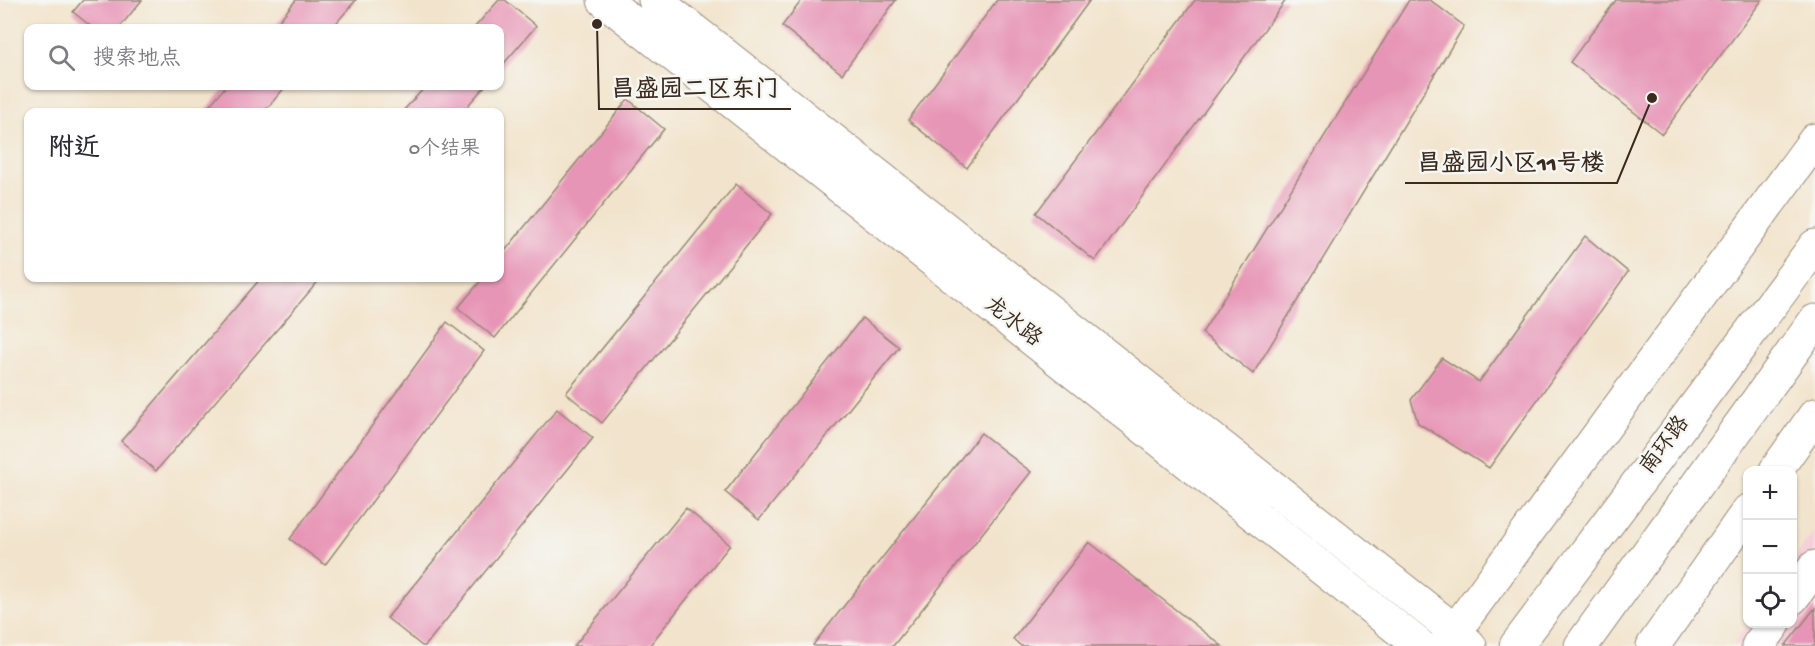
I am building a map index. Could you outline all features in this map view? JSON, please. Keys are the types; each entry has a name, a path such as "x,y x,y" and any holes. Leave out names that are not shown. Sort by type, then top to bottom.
{"street":[{"name":"龙水路","path":"604,0 1420,646"},
{"name":"龙水路","path":"655,0 1456,641"},
{"path":"1456,641 1815,140"},
{"name":"南环路","path":"1516,646 1815,246"},
{"path":"1581,646 1815,321"},
{"path":"1779,466 1815,415"},
{"path":"1653,646 1743,518"},
{"path":"1797,591 1815,567"},
{"path":"1758,646 1771,628"}],"shaded area":[{"path":"1815,529 1815,646 1732,646 1745,628 1797,628 1797,554"}],"building":[{"path":"83,0 142,0 122,24 88,24 73,12"},
{"path":"296,0 356,0 335,24 276,24"},
{"path":"499,0 505,0 536,26 504,63 504,24 478,24"},
{"path":"802,0 896,0 842,74 782,26"},
{"path":"997,0 1090,0 967,168 908,120"},
{"path":"1195,0 1286,0 1095,261 1036,213"},
{"path":"1409,0 1430,0 1464,26 1253,374 1202,333"},
{"path":"1616,0 1762,0 1662,134 1570,62"},
{"path":"223,90 283,90 267,108 207,108"},
{"path":"422,90 481,90 466,108 406,108"},
{"path":"628,99 664,129 495,338 458,308 480,282 504,282 504,252"},
{"path":"736,184 772,214 602,423 566,393"},
{"path":"1585,236 1628,272 1489,468 1418,423 1411,400 1442,358 1479,382"},
{"path":"258,282 318,282 156,471 121,441"},
{"path":"862,318 899,347 759,520 725,492"},
{"path":"447,322 484,351 325,565 290,539"},
{"path":"557,409 593,438 425,646 422,646 387,618"},
{"path":"981,433 1031,472 893,646 813,645"},
{"path":"686,508 730,545 649,646 574,646"},
{"path":"1089,542 1222,646 1021,646 1013,639"},
{"path":"1815,608 1815,646 1785,646"}],"place":[{"name":"昌盛园二区东门","path":"597,24"},
{"name":"昌盛园小区11号楼","path":"1652,98"}]}
